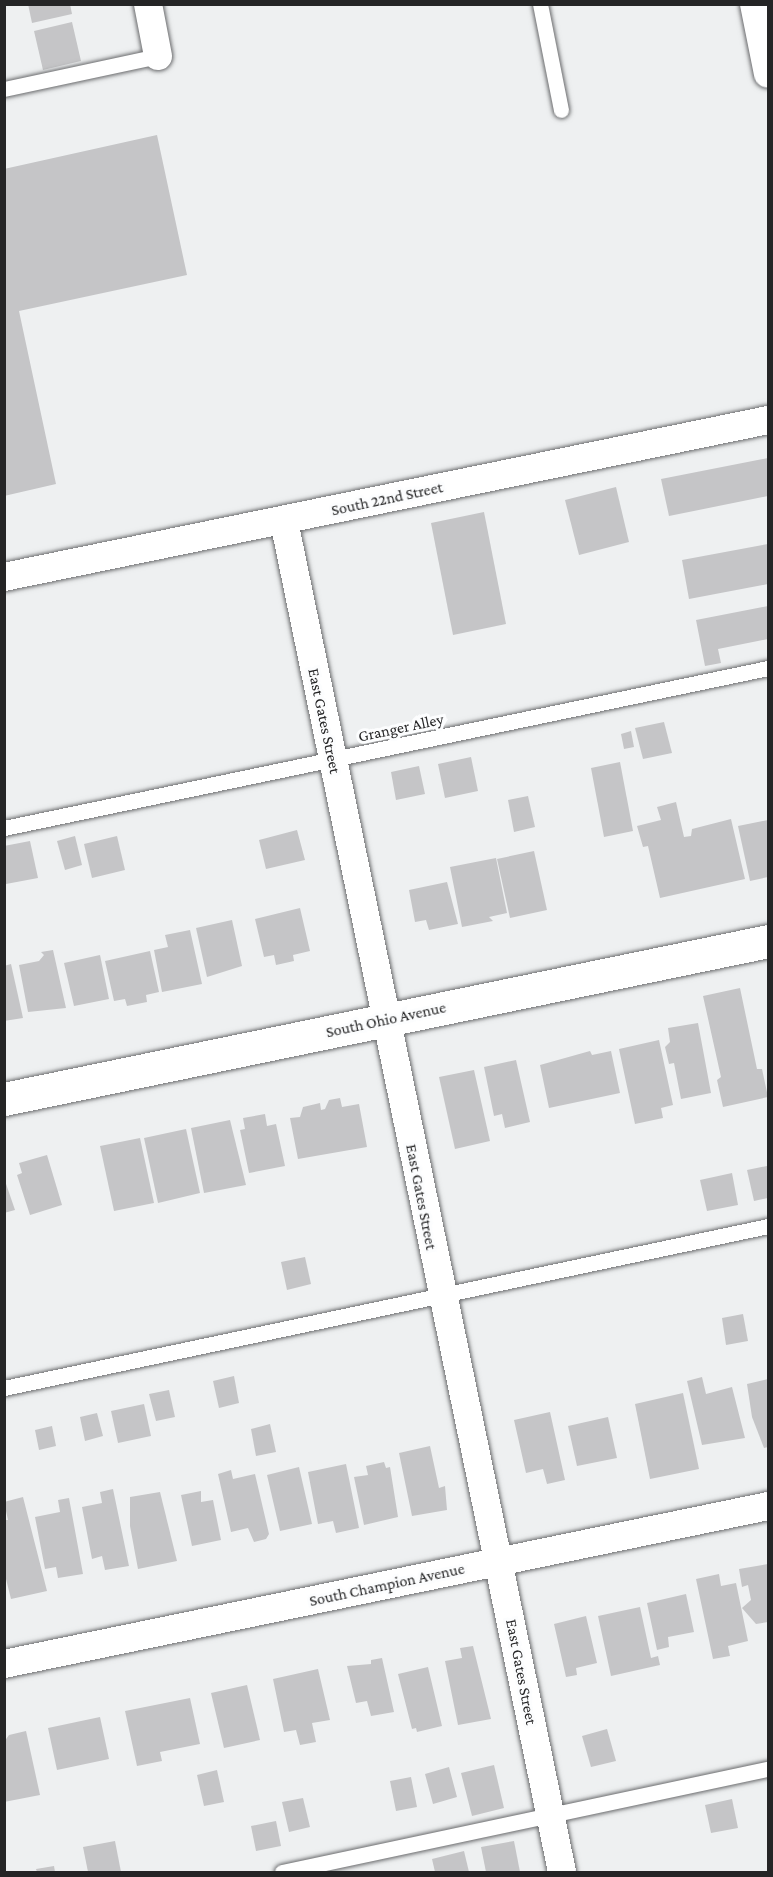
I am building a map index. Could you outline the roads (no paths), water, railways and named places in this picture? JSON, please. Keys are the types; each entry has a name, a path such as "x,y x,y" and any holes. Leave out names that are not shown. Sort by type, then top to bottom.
{"street":[{"path":"148,4 159,56"},
{"path":"754,4 768,74"},
{"name":"South 22nd Street","path":"4,577 768,420"},
{"name":"East Gates Street","path":"284,521 387,1020 440,1298 499,1562 562,1872"},
{"name":"South Ohio Avenue","path":"4,1099 768,941"},
{"name":"South Champion Avenue","path":"4,1664 768,1506"}],"lane":[{"path":"540,4 561,110"},
{"path":"4,89 159,56"},
{"name":"Granger Alley","path":"4,828 333,761 768,668"},
{"path":"4,1388 440,1298 768,1226"},
{"path":"282,1872 550,1813 768,1769"}]}
